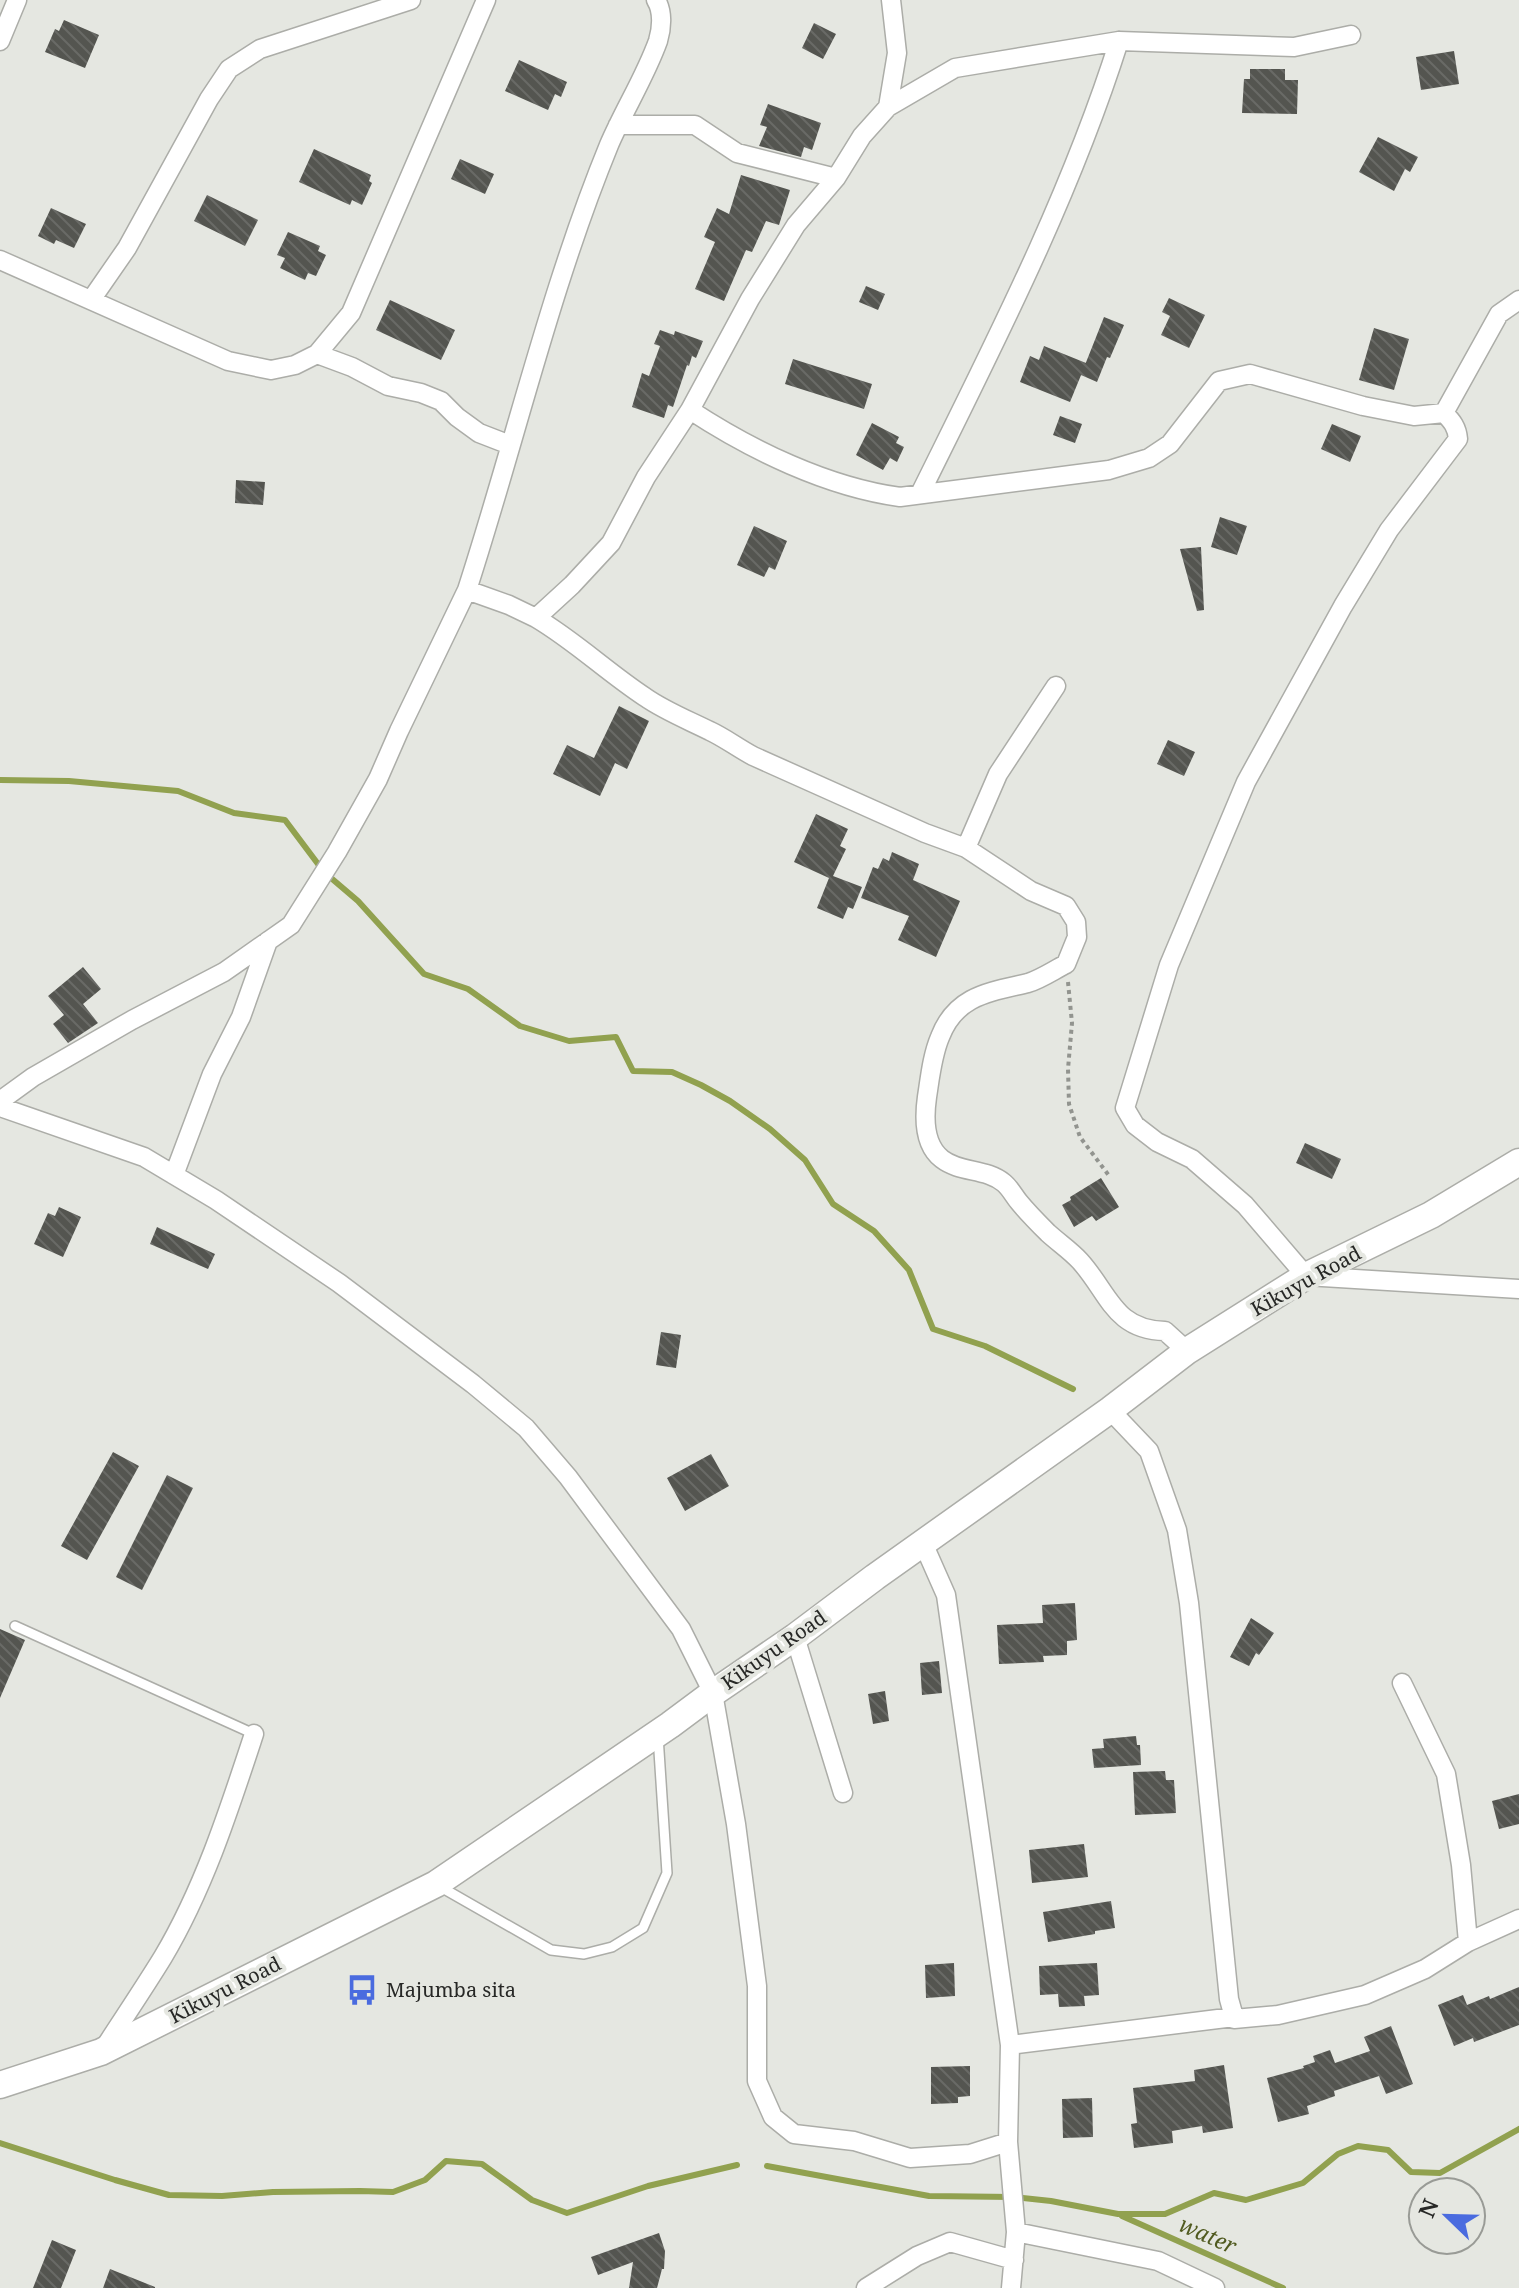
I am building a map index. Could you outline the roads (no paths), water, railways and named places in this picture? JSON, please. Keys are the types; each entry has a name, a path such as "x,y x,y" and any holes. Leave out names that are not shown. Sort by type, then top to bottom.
{"main road":[{"name":"Kikuyu Road","path":"0,2084 101,2052 436,1884 795,1637 1187,1351 1306,1276 1431,1215 1519,1162"}],"street":[{"path":"0,41 17,0"},
{"path":"91,300 127,248 209,99 229,69 260,49 411,0"},
{"path":"0,260 228,361 271,370 295,365 317,354 351,313 486,0"},
{"path":"0,1101 33,1077 224,972 291,925 337,852 378,779 467,590 579,223 618,125 659,39 661,9 656,0"},
{"path":"888,107 897,53 891,0"},
{"path":"536,618 611,543 646,477 690,410 750,299 796,225 836,178 862,136 888,107 955,68 1119,41 1294,47 1351,35"},
{"path":"920,494 1035,261 1100,99 1119,41"},
{"path":"618,125 695,125 737,153 836,178"},
{"path":"1444,413 1499,314 1519,300"},
{"path":"317,354 352,367 388,386 441,401 479,433 510,445"},
{"path":"690,410 726,434 818,476 870,493 900,497 1109,470 1149,458 1170,444 1219,381 1250,374 1363,406 1414,416 1444,413 1452,420 1458,439 1389,530 1343,606 1246,782 1169,965 1125,1108 1135,1125 1157,1142 1192,1159 1245,1205 1306,1276 1519,1289"},
{"path":"467,590 509,605 562,633 648,700 713,732 729,744 925,833 966,848 1031,891 1066,906 1076,922 1077,937 1066,964 1030,982 982,994 959,1008 940,1037 925,1110 927,1138 941,1159 963,1169 986,1173 1004,1183 1037,1222 1080,1262 1116,1311 1148,1331 1165,1331 1187,1351"},
{"path":"966,848 998,774 1056,686"},
{"path":"174,1175 212,1074 241,1017 268,941"},
{"path":"0,1107 144,1157 216,1200 339,1283 526,1428 568,1477 681,1629 713,1693 736,1824 757,1986 757,2081 773,2117 794,2134 854,2141 910,2158 970,2154 1008,2142"},
{"path":"1110,1410 1149,1451 1177,1530 1189,1603 1229,1999 1234,2017"},
{"path":"923,1543 946,1595 1010,2045 1008,2142 1016,2232 1011,2288"},
{"path":"795,1637 843,1793"},
{"path":"1402,1683 1446,1774 1461,1865 1468,1942"},
{"path":"101,2052 164,1955 193,1897 222,1830 254,1734"},
{"path":"1010,2045 1234,2017 1278,2015 1365,1995 1425,1969 1468,1942 1519,1919"},
{"path":"1016,2232 1158,2261 1215,2288"},
{"path":"866,2288 917,2256 950,2242 1014,2260"}],"lane":[{"path":"15,1626 254,1734"},
{"path":"436,1884 551,1950 584,1954 612,1947 643,1928 667,1873 658,1733"}],"waterway":[{"path":"0,780 69,781 178,791 234,813 285,820 324,872 358,901 424,974 468,989 520,1026 569,1041 616,1037 633,1071 672,1072 730,1101 770,1129 805,1160 833,1204 874,1231 909,1270 933,1329 985,1346 1073,1389"},
{"path":"767,2166 929,2196 1013,2197 1118,2214 1165,2214 1214,2193 1246,2200 1303,2183 1338,2154 1358,2146 1388,2150 1411,2172 1440,2173 1519,2129"},
{"path":"0,2143 169,2195 393,2192 425,2180 446,2161 482,2164 532,2200 567,2213 648,2186 737,2165"},
{"name":"water","path":"1122,2216 1283,2288"}],"place":[{"name":"Majumba sita","path":"362,1990"}]}
